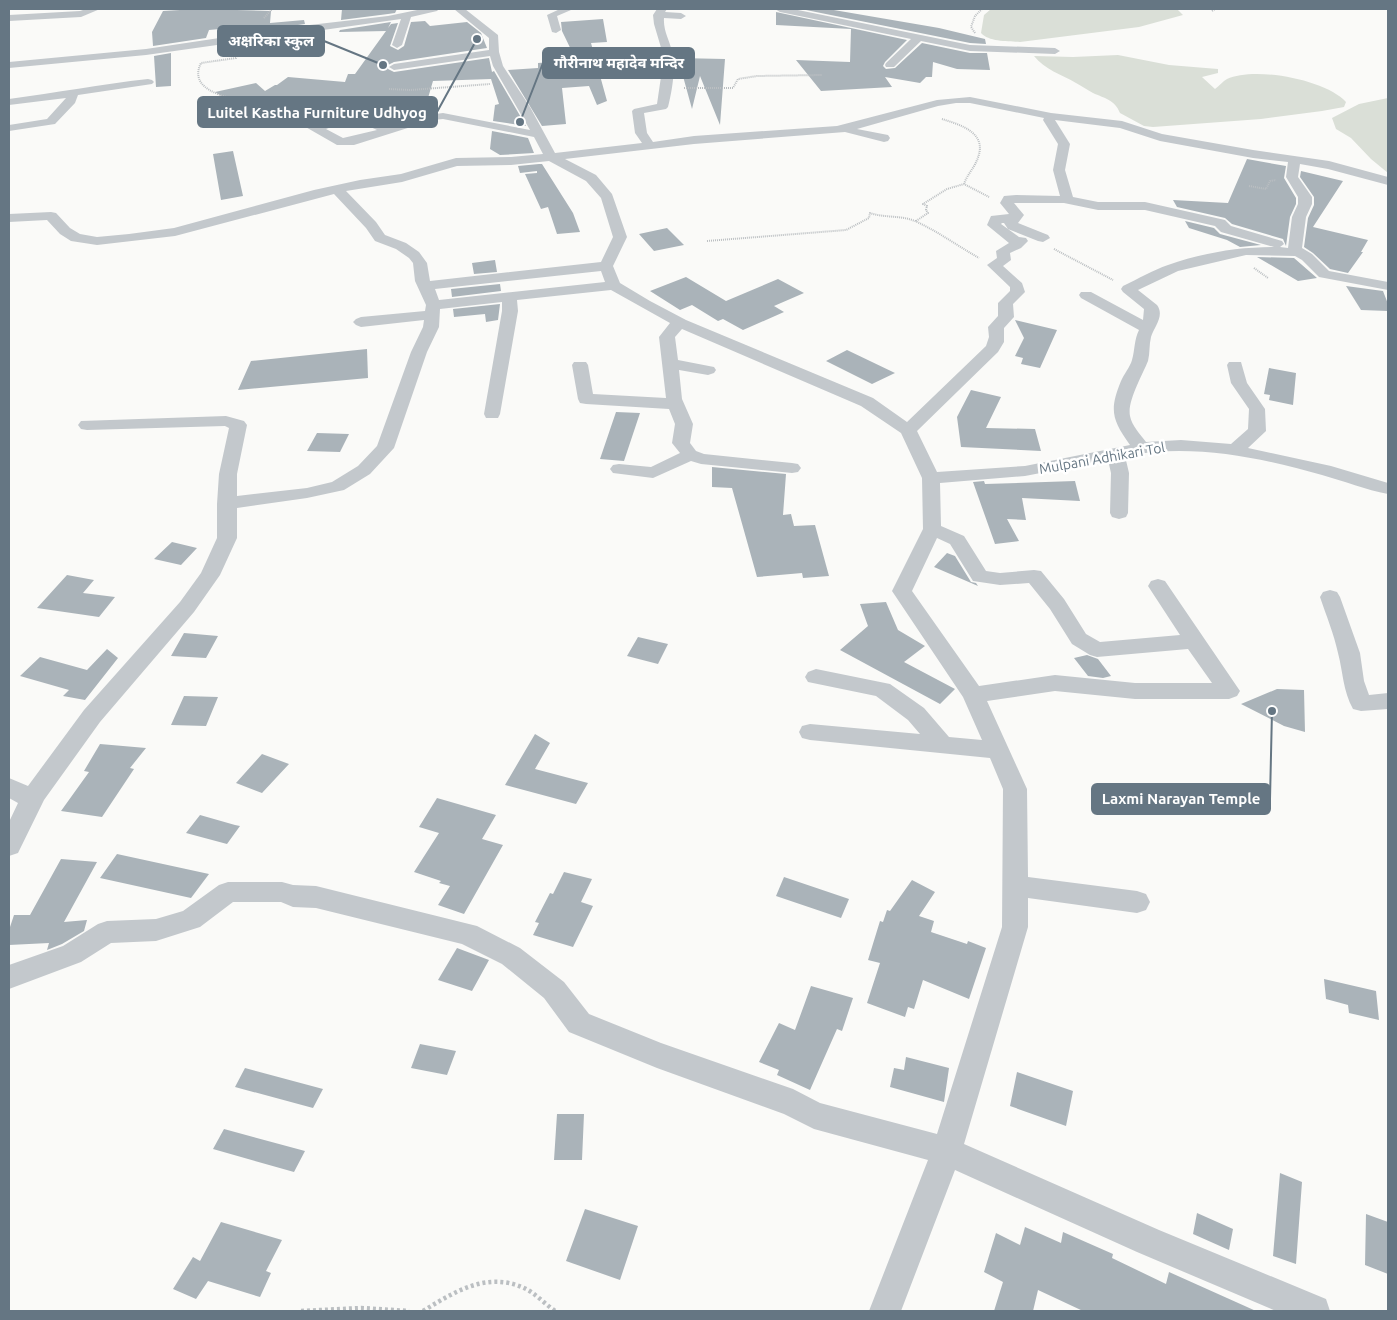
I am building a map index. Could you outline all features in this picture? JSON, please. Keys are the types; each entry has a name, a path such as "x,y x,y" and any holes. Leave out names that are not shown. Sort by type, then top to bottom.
{"street":[{"path":"9,18 82,14 95,9"},
{"path":"9,65 94,59 147,61 237,38 388,19 434,9"},
{"path":"463,9 494,37 494,52 498,66 524,107 551,157 591,178 607,197 620,237 610,276"},
{"path":"556,30 552,15 566,9"},
{"path":"780,9 970,48 1056,51"},
{"path":"650,146 642,133 638,110 662,107 672,66 659,28 660,12 681,16"},
{"path":"397,45 407,15"},
{"path":"890,65 917,38"},
{"path":"394,67 494,52"},
{"path":"147,61 150,96"},
{"path":"9,102 73,94 94,88 148,82"},
{"path":"45,134 51,122 71,101 73,94"},
{"path":"837,130 937,103 970,100 1051,116 1122,125 1170,138 1253,154 1329,165 1388,181"},
{"path":"282,110 341,142 350,142 423,119 442,116 523,133 538,134"},
{"path":"316,128 352,116 360,117 386,130"},
{"path":"1051,116 1049,120 1064,144 1059,170 1066,189 1067,199 1064,199"},
{"path":"9,128 51,122"},
{"path":"9,218 51,216 65,231 76,238 97,241 121,239 175,232 337,189 402,178 456,162 511,161 694,140 837,130 859,132 884,138"},
{"path":"1141,448 1127,429 1121,414 1131,378 1140,360 1143,337 1152,318 1152,308 1128,289 1173,268 1231,253 1246,251 1294,252 1299,217 1305,204 1305,197 1292,177 1294,159"},
{"path":"226,504 258,498 307,493 338,486 364,470 385,448 419,352 431,327 433,310 426,286 422,281 420,262 401,246 380,238 371,225 337,189"},
{"path":"1043,238 1013,226 1010,222 1017,215 1008,203 1009,199 1044,201 1064,199 1098,206 1145,206 1187,215 1220,223 1226,230 1294,249 1307,257 1324,274 1388,286"},
{"path":"1014,218 996,219 994,225 1017,242"},
{"path":"908,430 981,359 992,352 998,339 996,327 1006,317 1005,303 1018,292 1017,286 994,264 1004,260 1003,251 1016,245 1017,242 1043,238"},
{"path":"361,322 509,298 610,276"},
{"path":"426,286 610,276 681,323 867,402 908,430 931,478 932,529 902,591 973,695 1015,789 1015,926 947,1151 885,1311"},
{"path":"1086,295 1147,328"},
{"path":"492,414 510,311 509,298"},
{"path":"681,323 667,337 675,404 684,424 681,443 690,454 701,458 792,468"},
{"path":"670,364 708,370"},
{"path":"580,365 586,399 675,404"},
{"path":"1235,365 1239,383 1257,409 1256,431 1235,450"},
{"path":"1131,378 1150,382"},
{"path":"9,846 32,800 92,716 187,607 210,575 227,538 226,504 228,474 238,425 226,420 87,425"},
{"name":"Mulpani Adhikari Tol","path":"931,478 1025,471 1141,448 1181,445 1235,450 1325,470 1388,489"},
{"path":"1116,453 1120,473 1119,513"},
{"path":"619,469 653,473 690,454"},
{"path":"932,529 957,540 980,576 1000,579 1034,576 1057,604 1079,639 1097,650 1194,641"},
{"path":"973,695 1055,683 1135,691 1229,691 1194,641 1180,615 1158,586"},
{"path":"1330,597 1349,653 1353,681 1361,703 1388,701"},
{"path":"816,676 882,689 916,714 942,744"},
{"path":"810,732 998,750"},
{"path":"9,787 32,800"},
{"path":"1015,886 1137,902"},
{"path":"9,977 72,954 107,932 156,930 191,920 228,892 282,892 293,896 316,897 468,934 511,956 554,990 580,1023 656,1055 794,1103 814,1115 947,1151 1148,1241 1314,1311"}],"path":[{"path":"237,38 239,49 236,58 202,63 198,73 203,84 215,95 261,102 282,110"},
{"path":"666,88 733,88 738,79 744,78 822,75"},
{"path":"389,89 410,90 508,83"},
{"path":"905,113 945,119 975,133 979,145 978,160 968,174 964,184"},
{"path":"1249,186 1266,189 1270,181 1294,182"},
{"path":"915,221 928,213 926,210 927,206 923,204 948,189 964,184 993,198 1003,198 1008,203"},
{"path":"706,241 846,230 869,218 870,213 872,213 876,216 899,216 915,221 994,264"},
{"path":"1043,238 1054,249 1100,272 1128,289"},
{"path":"423,1311 458,1289 500,1280 525,1288 555,1311"},
{"path":"301,1311 361,1308 409,1311"}],"shaded area":[{"path":"991,9 1177,9 1183,15 1139,27 1020,42 994,40 981,33 984,15"},
{"path":"1118,55 1169,65 1218,69 1218,73 1202,77 1215,89 1227,79 1239,75 1272,75 1290,77 1323,87 1346,102 1344,107 1261,119 1153,127 1144,126 1120,113 1109,100 1048,68 1034,56"},
{"path":"1388,98 1388,173 1371,159 1351,138 1336,129 1332,118 1359,104"}],"building":[{"path":"197,9 271,11 270,23 304,20 305,24 242,33 241,27 209,30 206,38 153,46 152,32 163,11"},
{"path":"342,9 397,9 395,13 341,20"},
{"path":"801,9 828,9 939,28 985,39 986,44 970,43"},
{"path":"776,12 907,40 885,62 883,66 886,69 895,68 922,43 970,53 987,53 990,70 957,69 933,62 932,77 926,77 920,83 885,77 892,87 821,91 796,60 850,62 851,29 776,25"},
{"path":"603,19 607,42 591,43 607,101 597,105 589,86 562,88 566,124 542,126 508,70 538,68 538,63 576,60 562,31 561,22"},
{"path":"425,21 430,26 467,22 481,33 487,48 394,62 388,65 388,69 394,72 489,58 492,72 494,71 526,126 493,121 495,105 499,104 491,79 433,81 428,98 369,115 351,107 340,111 335,110 333,114 325,118 300,110 296,111 287,106 278,106 274,110 281,115 259,121 215,92 256,83 265,91 288,77 345,82 348,74 355,74 386,31 339,32 340,30 391,22 388,28 391,24 398,23 390,46 398,50 404,46 411,22"},
{"path":"171,53 171,86 156,87 154,56"},
{"path":"678,58 725,59 720,125 700,76 692,109"},
{"path":"492,131 528,138 534,153 500,155 490,149"},
{"path":"233,151 243,196 221,200 213,154"},
{"path":"1247,159 1286,166 1284,178 1296,198 1296,204 1290,217 1286,246 1283,239 1232,224 1225,218 1177,207 1173,200 1228,203"},
{"path":"542,164 573,213 580,232 557,234 548,207 541,209 525,174 537,173 537,171 520,173 518,166"},
{"path":"1301,171 1343,181 1313,227 1368,240 1361,252 1363,252 1348,273 1330,269 1304,247 1308,218 1314,205 1314,197 1300,177"},
{"path":"1185,221 1214,228 1220,234 1261,245 1240,247 1227,240 1189,228"},
{"path":"667,228 684,245 654,251 639,234"},
{"path":"1257,257 1294,258 1317,278 1298,281"},
{"path":"495,260 497,272 474,274 472,263"},
{"path":"686,277 726,301 778,279 804,293 774,306 784,312 743,330 723,319 718,321 692,305 680,310 650,291"},
{"path":"500,284 501,291 452,297 451,289"},
{"path":"1346,286 1383,291 1388,304 1388,311 1361,310"},
{"path":"500,304 498,320 486,322 485,314 454,317 453,309"},
{"path":"1015,320 1057,330 1040,368 1021,364 1023,358 1015,356 1024,338"},
{"path":"367,349 368,378 238,390 251,361"},
{"path":"847,350 895,373 872,384 826,361"},
{"path":"1269,368 1296,373 1293,405 1269,400 1270,395 1264,394"},
{"path":"971,390 1001,397 986,428 1035,429 1041,451 961,447 957,417"},
{"path":"616,412 640,413 624,461 600,459"},
{"path":"317,433 349,434 340,452 307,451"},
{"path":"712,467 786,474 783,515 791,514 794,526 815,525 829,576 803,578 802,573 757,577 732,488 712,487"},
{"path":"984,481 985,484 1075,481 1080,501 1022,498 1026,520 1007,519 1019,541 995,544 973,482"},
{"path":"172,542 197,548 181,565 154,559"},
{"path":"947,553 955,556 971,582 976,583 978,586 934,567"},
{"path":"67,575 94,580 83,593 115,597 99,617 37,608"},
{"path":"886,602 898,630 925,646 904,662 955,689 940,704 840,650 868,626 860,604"},
{"path":"184,633 218,636 206,658 171,656"},
{"path":"638,637 668,644 658,664 627,656"},
{"path":"107,649 118,658 85,700 63,696 69,690 20,676 40,657 87,670"},
{"path":"1087,655 1098,659 1111,676 1103,678 1088,676 1074,658"},
{"path":"1277,689 1304,690 1305,732 1284,726 1241,704"},
{"path":"184,696 218,697 206,726 171,725"},
{"path":"535,734 550,743 535,769 588,783 576,804 505,785"},
{"path":"100,744 146,748 130,768 134,769 102,817 61,811 89,772 84,771"},
{"path":"262,754 289,764 262,793 236,783"},
{"path":"437,798 496,815 482,839 503,845 464,914 438,905 450,886 414,872 439,833 419,827"},
{"path":"200,815 240,826 227,844 186,833"},
{"path":"117,854 209,874 191,898 100,878"},
{"path":"61,859 97,862 64,922 87,920 84,931 62,944 47,950 49,943 9,945 9,930 14,915 30,915"},
{"path":"564,872 592,879 581,902 593,906 573,947 533,935 539,923 535,922 550,893 553,894"},
{"path":"784,877 849,899 841,918 776,896"},
{"path":"912,880 935,892 919,916 934,921 931,932 967,944 968,941 986,948 969,999 923,980 914,1009 908,1007 905,1017 867,1003 880,963 868,960 880,921 883,922 887,910 890,911"},
{"path":"457,948 489,960 472,991 438,980"},
{"path":"1324,979 1376,991 1379,1020 1349,1013 1348,1005 1326,999"},
{"path":"811,986 853,998 842,1031 837,1029 810,1090 777,1075 779,1070 759,1062 779,1023 795,1030"},
{"path":"420,1044 456,1051 447,1075 411,1068"},
{"path":"906,1057 949,1068 944,1102 890,1087 894,1068 904,1070"},
{"path":"245,1068 323,1089 313,1108 235,1087"},
{"path":"1017,1072 1073,1091 1066,1126 1010,1106"},
{"path":"557,1114 584,1114 582,1160 554,1160"},
{"path":"224,1129 305,1151 294,1172 213,1149"},
{"path":"1280,1173 1302,1182 1296,1264 1273,1256"},
{"path":"585,1209 638,1226 620,1280 566,1261"},
{"path":"1197,1213 1233,1229 1229,1250 1193,1234"},
{"path":"1366,1214 1388,1222 1388,1274 1365,1265"},
{"path":"221,1222 282,1240 266,1271 271,1273 260,1297 208,1281 196,1299 173,1289 193,1257 200,1261"},
{"path":"1025,1227 1061,1243 1063,1232 1113,1254 1112,1258 1166,1284 1169,1272 1256,1311 1083,1311 1038,1290 1033,1311 994,1311 1003,1282 984,1272 996,1233 1020,1245"}],"place":[{"name":"Luitel Kastha Furniture Udhyog","path":"477,39"},
{"name":"अक्षरिका स्कुल","path":"383,65"},
{"name":"गौरीनाथ महादेव मन्दिर","path":"520,122"},
{"name":"Laxmi Narayan Temple","path":"1272,711"}]}
